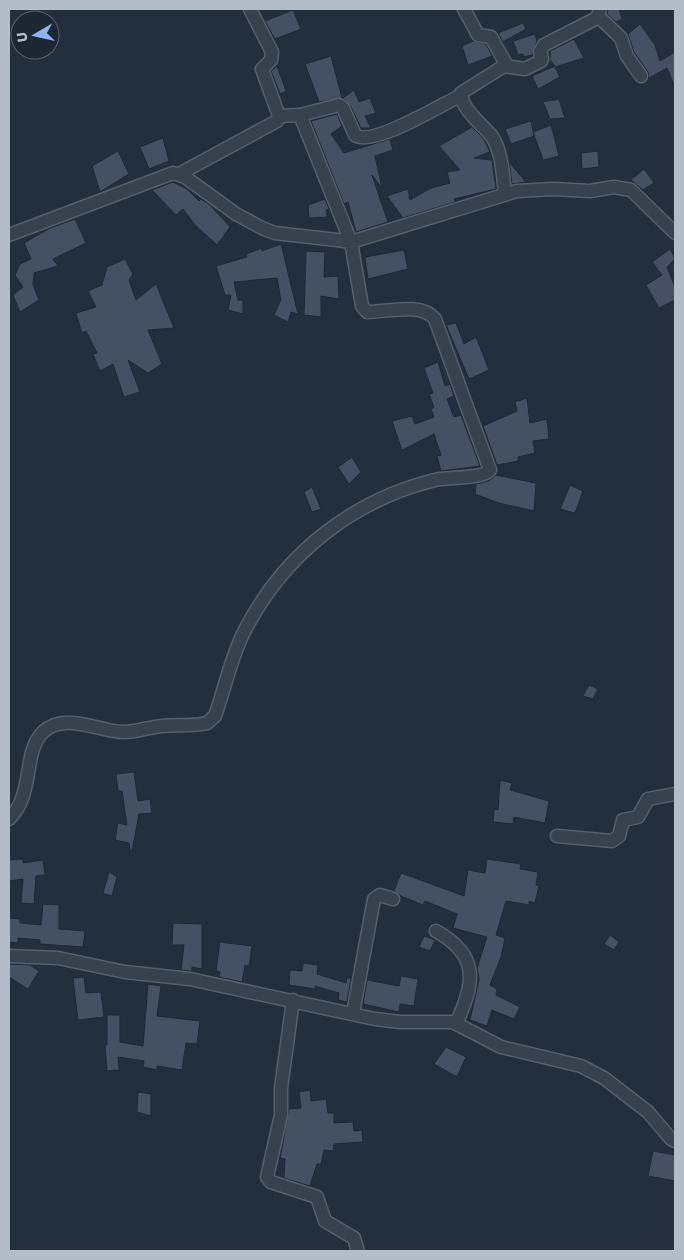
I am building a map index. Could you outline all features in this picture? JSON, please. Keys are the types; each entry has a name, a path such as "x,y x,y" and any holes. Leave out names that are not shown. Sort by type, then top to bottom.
{"street":[{"path":"9,235 24,228 126,193 167,174 179,174 277,121 279,116 262,69 271,60 272,52 250,9"},
{"path":"464,9 478,35 491,37 507,66"},
{"path":"279,116 300,115 341,106 355,135 362,137 398,129 460,96 463,91 507,66 527,68 542,60 541,48 548,42 599,13 621,38 627,56 641,76"},
{"path":"460,96 476,120 493,138 501,164 505,194"},
{"path":"9,819 19,809 24,797 35,743 43,732 59,724 73,723 123,732 207,723 215,716 245,630 273,586 306,547 330,528 379,499 406,488 438,479 488,473 489,464 435,319 430,312 420,310 367,312 362,306 351,242 300,115"},
{"path":"179,174 236,214 274,233 351,242 505,194 526,190 590,191 622,187 639,196 675,233"},
{"path":"557,836 612,841 620,832 623,820 638,817 648,799 675,794"},
{"path":"353,1013 374,899 380,895 393,899"},
{"path":"436,931 456,945 470,968 472,980 466,1001 456,1024"},
{"path":"9,956 67,959 125,972 190,979 400,1022 442,1021 456,1024 501,1047 580,1066 604,1078 648,1112 670,1139 675,1141"},
{"path":"293,1000 281,1088 281,1115 267,1177 271,1182 317,1197 325,1221 354,1238 358,1251"}],"building":[{"path":"608,9 619,9 622,19 616,22 607,14"},
{"path":"293,10 301,29 275,39 265,21"},
{"path":"523,23 526,29 503,42 498,33"},
{"path":"640,24 655,45 660,61 675,52 675,87 667,68 649,78 648,72 634,52 628,34"},
{"path":"535,34 537,41 532,55 524,57 523,54 518,55 513,41"},
{"path":"574,39 584,58 555,67 560,77 538,89 532,76 555,66 550,60 550,51"},
{"path":"473,41 486,44 492,56 468,65 462,46"},
{"path":"331,56 342,98 319,102 305,64"},
{"path":"277,66 286,91 280,94 271,71"},
{"path":"354,90 359,102 370,98 376,113 365,116 371,128 361,128 350,105 343,98"},
{"path":"559,99 565,118 550,119 543,102"},
{"path":"337,114 342,126 331,134 344,153 390,139 393,150 375,156 382,188 372,175 388,222 356,232 348,202 344,204 311,121"},
{"path":"531,121 534,136 511,144 505,129"},
{"path":"551,125 559,156 543,160 533,132"},
{"path":"472,127 484,139 490,152 474,158 492,160 496,189 454,199 455,202 403,218 387,196 408,189 410,200 431,188 450,183 447,172 460,170 439,146"},
{"path":"163,138 169,161 149,169 140,147"},
{"path":"118,151 129,174 100,192 92,166"},
{"path":"598,151 599,167 582,169 581,153"},
{"path":"509,162 526,182 512,184"},
{"path":"644,169 654,183 643,190 631,180"},
{"path":"173,182 187,189 199,201 201,199 209,204 230,227 217,245 195,225 183,209 176,215 152,190"},
{"path":"325,199 329,209 326,210 327,217 309,218 308,205"},
{"path":"75,219 86,243 53,259 58,266 34,273 33,285 39,300 20,312 13,295 23,287 15,275 20,264 31,259 24,243 50,228"},
{"path":"281,244 298,314 291,312 288,322 274,315 281,300 277,278 234,282 238,300 243,300 243,314 228,310 231,295 225,295 216,266 247,257 246,254 262,248 262,251"},
{"path":"670,249 675,259 667,267 675,287 675,300 659,308 646,285 662,275 652,262"},
{"path":"404,250 408,269 368,279 365,257"},
{"path":"306,251 325,252 324,277 338,276 339,299 321,296 321,317 304,315"},
{"path":"125,259 133,274 129,280 136,300 156,284 174,328 148,330 162,364 148,373 128,360 140,392 124,397 113,364 100,371 93,354 97,353 86,331 82,333 76,313 96,307 88,291 102,285 107,267"},
{"path":"456,323 464,344 476,337 489,370 469,379 446,325"},
{"path":"438,362 445,386 450,384 454,396 447,399 454,417 461,415 480,466 441,471 437,456 441,455 434,434 402,450 392,421 412,416 415,424 434,417 431,409 434,407 429,394 433,393 424,368"},
{"path":"527,398 530,423 547,419 549,439 533,441 535,453 518,457 518,461 497,465 483,426 517,411 515,402"},
{"path":"352,457 361,472 349,484 338,467"},
{"path":"496,475 536,483 534,511 499,503 475,494 476,484 489,481"},
{"path":"570,485 583,491 575,513 560,509"},
{"path":"312,487 321,509 312,512 304,492"},
{"path":"589,685 598,689 593,699 583,696"},
{"path":"134,772 138,801 150,799 152,813 139,814 132,851 130,851 129,843 115,840 118,823 127,825 122,791 118,791 116,774"},
{"path":"500,780 512,783 510,790 549,801 545,823 514,817 513,824 493,822 494,809 498,810"},
{"path":"23,859 23,863 43,860 45,875 36,876 34,904 21,903 23,879 9,881 9,860"},
{"path":"487,859 521,864 520,869 538,872 536,885 539,886 535,903 529,901 529,905 506,901 496,935 505,938 501,957 490,985 497,989 496,995 520,1007 514,1019 492,1010 487,1026 470,1020 479,979 477,968 487,937 453,928 457,914 425,901 423,905 394,891 401,873 464,896 468,870 485,873"},
{"path":"109,872 117,877 112,896 103,893"},
{"path":"43,904 59,905 59,929 85,931 83,947 40,944 40,940 18,938 18,943 9,942 9,918 20,919 20,923 41,925"},
{"path":"173,923 202,924 202,969 192,967 192,971 181,970 184,945 172,945"},
{"path":"610,935 619,942 614,950 604,944"},
{"path":"424,936 435,940 430,951 419,947"},
{"path":"220,942 252,946 249,966 245,965 242,982 219,977 220,972 216,971"},
{"path":"303,963 318,965 317,974 346,983 347,978 351,978 347,1002 338,1000 339,993 315,986 315,989 289,985 290,970 302,971"},
{"path":"9,964 30,965 39,971 28,989 9,977"},
{"path":"401,976 418,979 414,1006 400,1004 399,1012 363,1004 367,980 399,986"},
{"path":"84,977 86,993 101,992 104,1017 78,1020 73,978"},
{"path":"148,984 161,986 157,1016 200,1021 197,1044 186,1043 182,1070 157,1066 157,1070 143,1067 144,1061 118,1057 119,1070 107,1071 105,1045 107,1045 107,1015 120,1015 120,1042 143,1046"},
{"path":"446,1047 466,1057 457,1077 434,1064"},
{"path":"310,1090 311,1101 326,1099 328,1113 334,1113 334,1123 353,1122 354,1131 362,1130 363,1142 334,1144 333,1151 324,1150 321,1164 317,1164 310,1186 284,1178 285,1159 280,1158 289,1109 301,1108 299,1092"},
{"path":"138,1092 151,1094 151,1116 137,1112"},
{"path":"653,1151 675,1155 675,1181 648,1176"}]}
